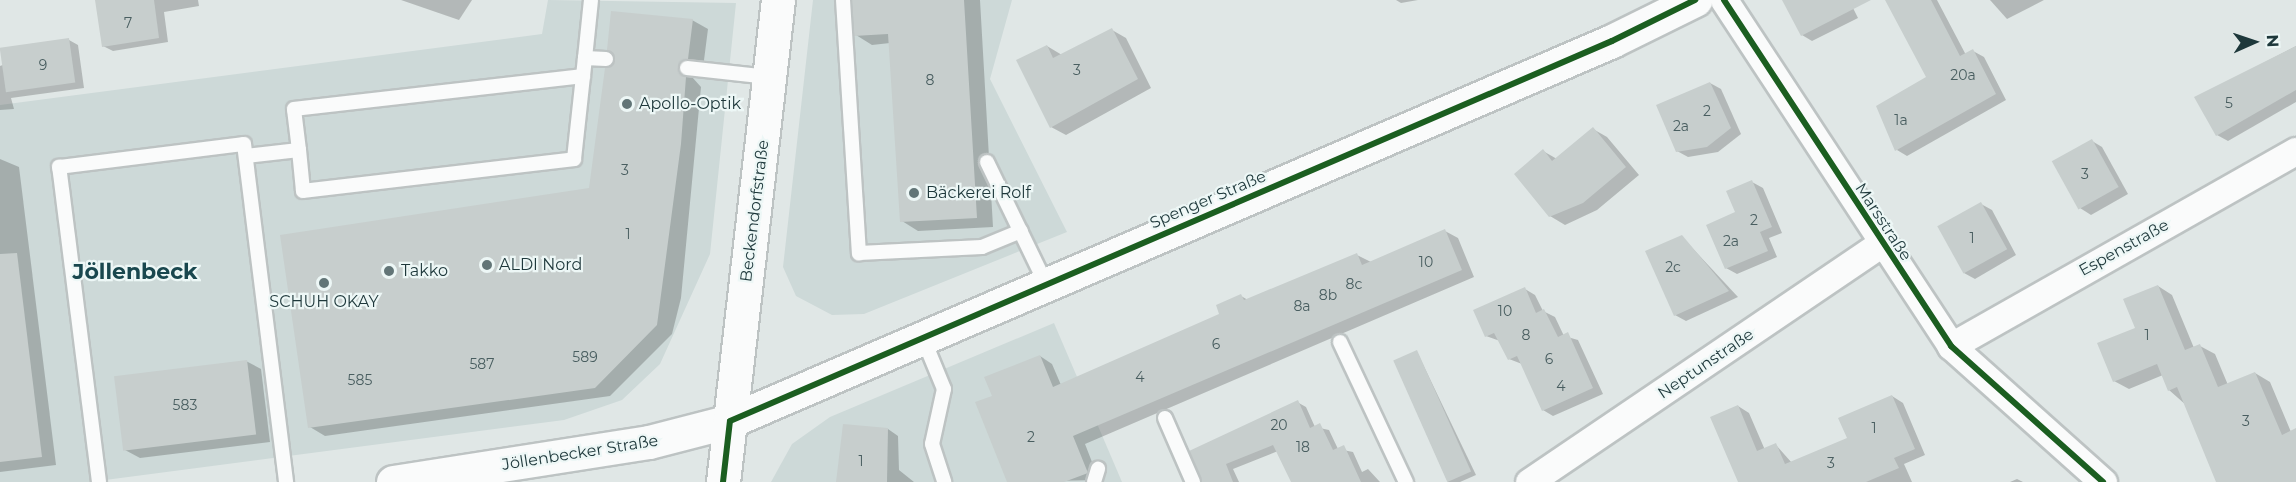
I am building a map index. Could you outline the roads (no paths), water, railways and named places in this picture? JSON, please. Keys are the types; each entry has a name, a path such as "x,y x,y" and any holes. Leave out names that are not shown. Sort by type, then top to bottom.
{"main road":[{"name":"Beckendorfstraße","path":"723,482 778,0"},
{"name":"Spenger Straße","path":"730,421 1602,46 1695,0"},
{"name":"Jöllenbecker Straße","path":"393,482 649,442 730,421"}],"street":[{"name":"Marsstraße","path":"1724,0 1881,244 1951,346 2103,482"},
{"name":"Espenstraße","path":"1951,346 2296,151"},
{"name":"Neptunstraße","path":"1529,482 1881,244"}],"lane":[{"path":"583,76 294,109 303,191 574,159 585,58 591,0"},
{"path":"843,0 859,253 982,247 1021,231"},
{"path":"585,58 606,59"},
{"path":"687,68 771,77"},
{"path":"99,482 59,167 245,150 299,150"},
{"path":"245,150 286,482"},
{"path":"987,162 1046,284"},
{"path":"923,338 944,389 932,444 944,482"},
{"path":"1340,342 1406,482"},
{"path":"1165,418 1193,482"}],"place":[{"name":"Apollo-Optik","path":"627,104"},
{"name":"Bäckerei Rolf","path":"914,193"},
{"name":"ALDI Nord","path":"487,265"},
{"name":"Takko","path":"389,271"},
{"name":"SCHUH OKAY","path":"324,283"}],"district":[{"name":"Jöllenbeck","path":"135,272"}]}
